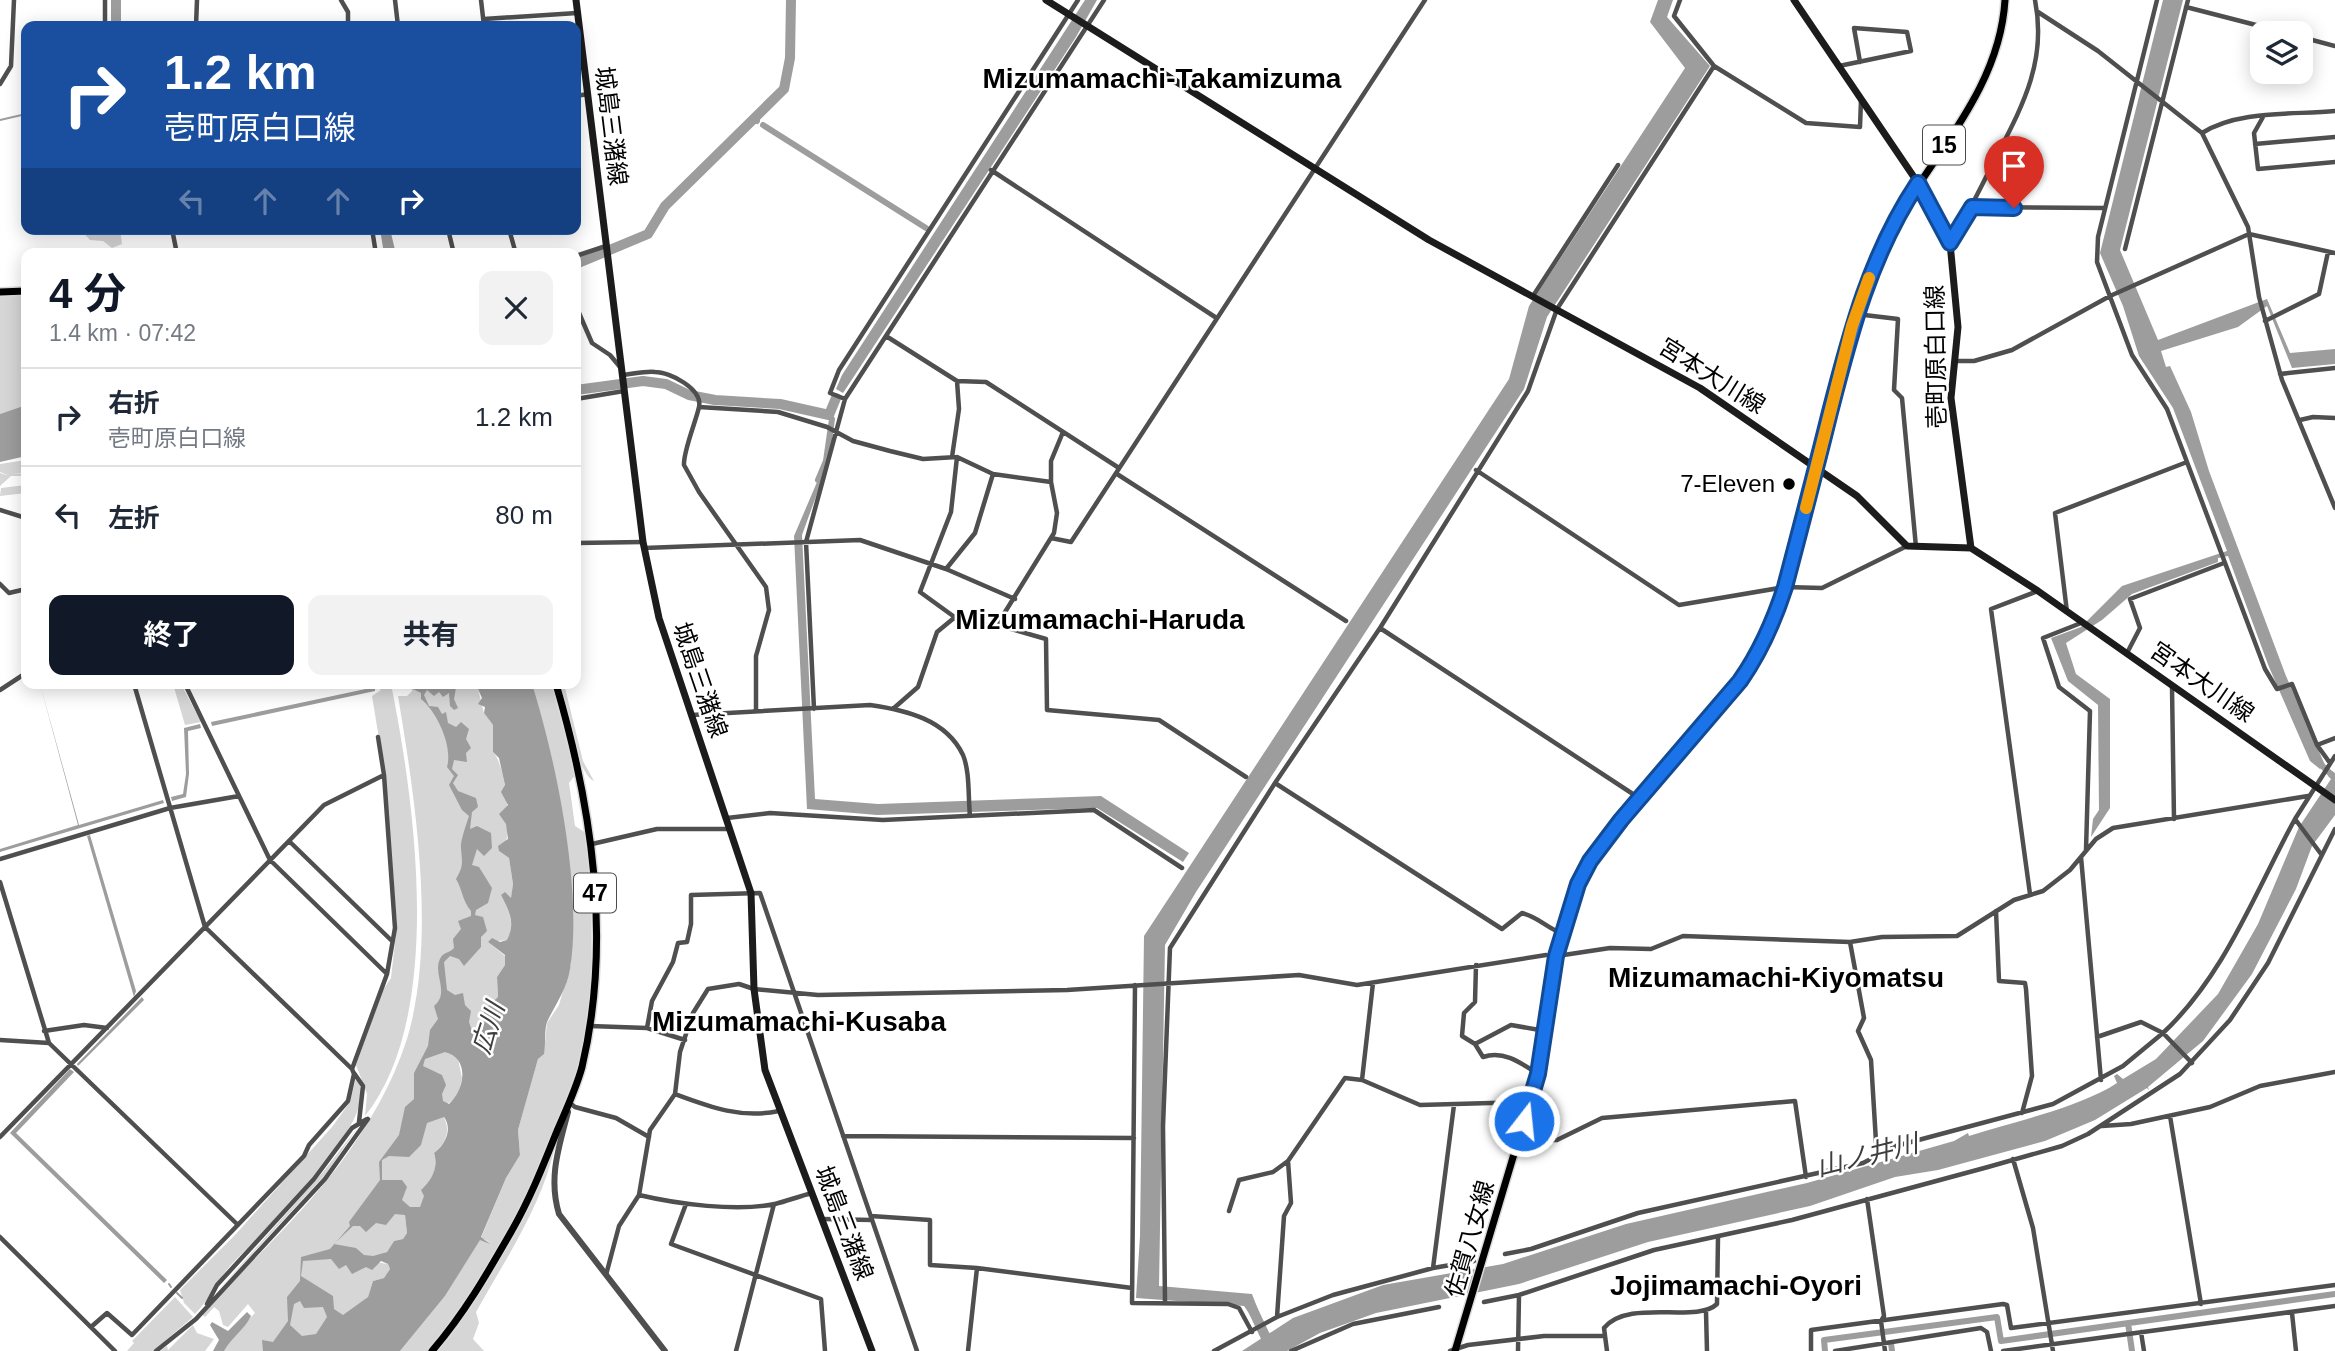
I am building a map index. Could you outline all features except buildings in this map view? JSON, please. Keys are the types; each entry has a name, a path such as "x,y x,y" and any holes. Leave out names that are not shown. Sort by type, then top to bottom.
{"main road":[{"name":"城島三潴線","path":"576,0 578,21"},
{"name":"宮本大川線","path":"1046,0 1429,240 1669,370 1817,466 1857,496 1907,546"},
{"name":"壱町原白口線","path":"1794,0 1918,183 1950,243 1958,327 1957,361 1951,398 1971,548"},
{"name":"佐賀八女線","path":"1454,1350 1470,1306 1538,1074 1556,956 1578,884 1590,861 1639,798 1751,664 1775,618 1856,314 1875,260 1899,211 1972,105 1990,69 2000,36 2005,0"},
{"name":"城島三潴線","path":"581,42 644,545 659,618 751,893 754,989 765,1070 872,1351"},
{"path":"0,292 21,291"},
{"path":"1907,546 1971,548"},
{"name":"宮本大川線","path":"1971,548 2038,591 2335,800"},
{"name":"47","path":"432,1351 464,1312 524,1209 570,1103 590,1026 595,943 592,844 578,766 557,689"}],"street":[{"path":"0,84 11,66 14,0"},
{"path":"105,0 105,21"},
{"path":"196,21 197,0"},
{"path":"341,0 348,12 348,21"},
{"path":"395,0 397,21"},
{"path":"481,0 484,19 577,13"},
{"path":"845,400 830,393 839,370 1071,16 1078,0"},
{"path":"812,709 805,542 845,400 991,170 1104,0"},
{"path":"1051,538 1071,542 1215,317 1425,0"},
{"path":"1680,0 1674,16 1714,66 1813,126 1860,127 1861,99"},
{"path":"1950,243 1972,207 2032,85 2038,55 2038,12 2035,0"},
{"path":"2157,0 2096,253 2132,355 2167,409 2265,669 2277,690 2292,684 2317,745 2330,763"},
{"path":"2125,249 2188,0"},
{"path":"2186,7 2250,23"},
{"path":"2038,12 2098,51 2202,133 2249,234 2265,321 2280,374 2335,508"},
{"path":"1839,66 1860,62 1911,51 1907,32 1854,28 1860,62"},
{"path":"2313,40 2335,46"},
{"path":"1165,1302 1167,981 1170,948 1275,783 1380,628 1476,470 1528,391 1555,308 1714,66"},
{"path":"581,95 588,94"},
{"path":"2202,133 2222,122 2335,111"},
{"path":"2263,117 2254,133 2258,169 2335,162"},
{"path":"2255,144 2335,137"},
{"path":"1535,297 1618,165"},
{"path":"991,170 1215,317"},
{"path":"1972,207 2105,208"},
{"path":"1957,361 1974,361 2012,350 2112,296 2249,234 2335,253"},
{"path":"581,254 606,246"},
{"path":"2265,321 2319,294 2328,252"},
{"path":"1856,314 1898,319 1894,390 1902,398 1916,547"},
{"path":"581,318 592,343 610,355 622,371 664,373 694,391 699,407 694,416 684,465 688,475 760,577 769,599 769,610 756,656 756,711"},
{"path":"886,336 957,381 986,382 1346,621"},
{"path":"2280,374 2335,368"},
{"path":"957,381 959,409 951,512 920,592 954,618 972,625 997,625 1046,639 1046,710 1159,720 1245,777"},
{"path":"581,397 624,391"},
{"path":"699,407 778,412 835,430 853,441 923,460 955,457 993,474 1051,482"},
{"path":"2300,420 2313,417 2335,418"},
{"path":"997,625 1016,599 1051,538 1057,513 1051,482 1051,461 1063,432"},
{"path":"2067,612 2055,513 2187,462"},
{"path":"1476,470 1679,605 1785,587 1822,588 1907,546"},
{"path":"946,569 975,533 993,474"},
{"path":"0,510 21,516"},
{"path":"581,543 737,547 860,540 930,566 946,569 1016,599"},
{"path":"2127,653 2140,628 2130,599 2224,563"},
{"path":"0,584 9,593 21,590"},
{"path":"2030,894 1991,609 2038,591"},
{"path":"894,708 918,687 932,640 945,622 954,618"},
{"path":"2081,623 2043,638 2059,687 2090,710 2083,853 2101,1080"},
{"path":"1380,628 1639,798"},
{"path":"0,690 21,676"},
{"path":"2172,684 2174,819"},
{"path":"135,689 205,927 352,1070 363,1086 359,1122 313,1179 217,1285 207,1306"},
{"path":"187,689 270,860 387,974"},
{"path":"692,715 870,705 894,708 938,725 963,756 970,816"},
{"path":"92,1327 107,1313 132,1335 274,1190 348,1101 352,1070 387,974 393,942 392,862 378,737"},
{"path":"2317,745 2335,738"},
{"path":"1505,1254 1531,1249 1637,1213 1806,1177 1877,1158 1896,1146 2053,1104 2101,1080 2164,1035 2185,1012 2216,967 2308,796 2335,756"},
{"path":"0,1138 324,805 384,775"},
{"path":"1275,783 1502,929 1522,913 1536,916 1549,928 1561,933"},
{"path":"0,859 170,808 239,796"},
{"path":"1556,956 1610,948 1651,949 1683,936 1850,942 1881,937 1957,936 1996,911 2051,885 2096,839 2112,828 2308,796"},
{"path":"2298,799 2299,812"},
{"path":"727,818 770,813 883,820 1094,810 1182,868"},
{"path":"2296,820 2320,853"},
{"path":"592,844 657,829 729,829"},
{"path":"1484,1301 1519,1295 1637,1255 1867,1199 2013,1159 2069,1143 2102,1126 2191,1062 2251,991 2320,853 2335,830"},
{"path":"289,841 393,942"},
{"path":"0,882 49,1043 238,1225"},
{"path":"647,1028 652,1001 673,962 678,943 687,942 691,923 691,895 760,893 917,1351"},
{"path":"1996,911 1999,981 2025,983 2026,989 2032,1076 2022,1113"},
{"path":"1850,942 1864,1018 1858,1031 1871,1060 1877,1158"},
{"path":"606,1276 619,1226 639,1195 649,1137 655,1121 675,1094 680,1052 693,1013 708,989 739,984 754,989 795,994 1067,990 1167,981 1258,980 1299,975 1345,984 1373,983 1546,954"},
{"path":"1476,965 1475,1002 1464,1013 1462,1036 1475,1044 1483,1057 1493,1054 1511,1058 1538,1074"},
{"path":"1362,1080 1373,983"},
{"path":"1135,985 1132,1303 1228,1304 1239,1308 1252,1332"},
{"path":"2097,1037 2140,1022 2164,1035 2191,1062"},
{"path":"44,1031 84,1025 107,1028"},
{"path":"1475,1044 1511,1025 1545,1031"},
{"path":"590,1026 647,1028 685,1040"},
{"path":"0,1040 49,1043"},
{"path":"2102,1126 2131,1124 2170,1116 2225,1103 2268,1084 2335,1072"},
{"path":"1229,1212 1239,1180 1273,1172 1288,1161 1345,1079 1362,1080 1420,1105 1530,1102"},
{"path":"675,1094 736,1114 758,1115 779,1111"},
{"path":"1519,1140 1557,1140 1602,1118 1796,1101 1806,1177"},
{"path":"649,1137 621,1120 570,1103 554,1171 554,1197 559,1214 664,1351"},
{"path":"1433,1268 1454,1105"},
{"path":"2170,1116 2201,1304"},
{"path":"156,1351 176,1338 207,1306 342,1158 368,1119 359,1122"},
{"path":"843,1136 1134,1138"},
{"path":"2013,1159 2033,1228 2053,1351"},
{"path":"1275,1319 1284,1216 1292,1195 1288,1161"},
{"path":"639,1195 686,1205 774,1204 812,1193"},
{"path":"1867,1199 1884,1316 1881,1321 1885,1351"},
{"path":"736,1351 774,1204"},
{"path":"686,1205 671,1244 821,1299 825,1351"},
{"path":"822,1219 928,1219 930,1265 977,1268 1132,1288"},
{"path":"0,1237 115,1351"},
{"path":"1607,1351 1604,1328 1610,1321 1659,1311 1706,1312 1717,1304 1718,1237"},
{"path":"1214,1351 1224,1343 1275,1319 1362,1286 1433,1268 1474,1261"},
{"path":"968,1351 977,1268"},
{"path":"1811,1351 1811,1330 2003,1304 2007,1305 2010,1328 2335,1284"},
{"path":"1518,1351 1519,1295"},
{"path":"2003,1351 2335,1306"},
{"path":"1291,1351 1353,1324 1439,1307"},
{"path":"1706,1312 1707,1351"},
{"path":"2292,1313 2296,1351"},
{"path":"1835,1351 1980,1328 1987,1332 1991,1351"},
{"path":"2141,1332 2144,1351"},
{"path":"1454,1350 1468,1345 1544,1336 1605,1336"}],"shaded area":[{"path":"85,235 121,235 122,244 112,248 103,241 90,240"},
{"path":"21,294 21,407 0,414 0,295"},
{"path":"21,461 21,473 13,474 21,473 21,476 11,476 0,486 0,473 10,476 0,472 0,464"},
{"path":"21,486 21,494 0,496 1,488"},
{"path":"174,689 184,689 201,722 185,725"},
{"path":"392,689 408,788 417,907 415,967 406,1023 390,1074 365,1116 367,1094 356,1065 383,990 391,978 397,925 385,775 372,696 381,690"},
{"path":"478,689 484,713 493,725 493,752 501,769 508,818 507,839 499,851 509,858 513,884 511,899 501,895 511,923 508,940 488,942 505,956 505,965 497,977 498,997 478,1033 454,1040 462,1078 458,1096 421,1124 441,1113 447,1129 445,1140 434,1153 434,1174 420,1208 394,1210 405,1214 407,1233 403,1239 394,1241 387,1252 362,1260 388,1264 390,1269 384,1278 373,1281 368,1297 350,1320 321,1301 331,1320 319,1351 224,1351 232,1336 255,1313 248,1304 228,1327 223,1325 219,1311 214,1307 205,1317 202,1314 292,1220 342,1161 379,1103 407,1039 416,1000 421,958 422,913 416,823 398,696 407,696 412,691"},
{"path":"533,689 552,689 576,774 569,783 575,826 586,833 591,960 589,1003 582,1047 553,1141 508,1233 455,1316 427,1351 400,1351 445,1296 480,1239 490,1242 481,1238 506,1178 520,1155 518,1130 538,1059 544,1053 547,1023 559,1005 571,963 571,906 565,837 551,759"},
{"path":"561,689 565,689 583,761 594,781 582,765"},
{"path":"356,1078 361,1096 354,1119 337,1147 290,1204 230,1266 195,1314 184,1303 180,1290 235,1235 332,1127 350,1102"},
{"path":"358,1127 326,1174 215,1294 323,1172"},
{"path":"555,1146 532,1211 476,1312 479,1323 473,1339 484,1351 435,1351 471,1303 503,1253 531,1201"},
{"path":"175,1297 193,1317 153,1351 127,1351 134,1343 132,1341"},
{"path":"193,1325 197,1333 214,1339 205,1351 160,1351 167,1346 168,1350"}],"water":[{"path":"111,0 121,0 121,21 111,21"},
{"path":"1085,0 1097,0 1076,37 843,393 836,389 842,375"},
{"path":"1658,0 1673,0 1667,17 1710,66 1547,317 1524,389 1196,892 1165,945 1159,1286 1252,1294 1260,1315 1253,1319 1244,1306 1136,1298 1140,1236 1144,936 1509,379 1529,306 1685,68 1650,22"},
{"path":"2163,0 2183,0 2120,250 2158,340 2267,299 2290,353 2335,349 2335,364 2292,368 2267,306 2238,327 2161,351 2166,367 2170,366 2191,412 2209,471 2286,676 2325,765 2320,769 2310,761 2269,667 2228,556 2218,558 2218,562 2132,594 2102,620 2066,643 2076,674 2110,699 2110,808 2091,837 2093,819 2099,810 2098,705 2068,681 2051,638 2081,627 2122,586 2227,551 2173,408 2139,356 2123,306 2100,253"},
{"path":"381,235 391,235 395,248 383,248"},
{"path":"21,407 21,457 0,462 0,414"},
{"path":"820,475 822,480 802,535 815,799 878,804 1101,796 1189,853 1183,862 1097,808 877,815 807,809 794,536"},
{"path":"41,689 79,825 163,800 164,803 0,852 0,849 78,825"},
{"path":"366,689 375,689 212,726 211,722"},
{"name":"広川","path":"413,689 456,689 454,699 458,708 454,710 450,706 449,693 443,697 439,692 434,696 427,690 424,695 429,706 438,707 442,714 446,712 448,723 456,727 461,722 469,729 466,739 471,748 466,753 467,762 454,760 452,769 458,775 453,783 458,791 476,798 478,807 472,812 470,829 477,826 491,833 492,848 484,856 477,849 472,865 479,867 492,888 488,903 476,910 475,915 483,917 487,931 481,937 481,947 464,966 459,959 450,956 444,962 447,990 455,995 463,993 465,1005 471,1011 469,1022 472,1031 479,1033 483,1029 484,1010 498,997 497,977 505,965 505,955 488,942 492,938 500,942 507,940 511,928 509,912 501,895 505,892 511,898 513,884 509,858 499,851 498,846 508,839 506,824 499,814 508,805 501,792 505,785 499,758 493,752 493,725 484,713 485,707 478,704 482,698 478,689 533,689 550,749 565,825 573,902 570,969 564,990 547,1022 544,1054 538,1059 518,1130 520,1155 506,1178 481,1237 490,1244 480,1240 445,1296 400,1351 263,1351 262,1340 273,1342 288,1321 287,1297 300,1281 301,1257 330,1249 334,1244 356,1248 364,1255 373,1256 387,1252 394,1241 403,1239 407,1233 405,1215 395,1214 386,1225 376,1223 366,1232 360,1226 353,1226 336,1242 350,1226 349,1222 380,1180 379,1162 399,1135 405,1107 414,1099 414,1073 428,1046 430,1030 438,1019 434,1006 441,995 439,963 442,955 454,948 453,939 461,929 458,921 471,916 456,879 461,867 462,841 469,816 462,810 449,785 454,776 447,767 448,749 442,730 433,712 421,699 421,693","holes":["445,1052 458,1061 462,1075 459,1091 449,1104 443,1101 442,1094 446,1085 442,1075 423,1066 425,1059","444,1117 448,1132 434,1153 435,1169 421,1190 424,1196 420,1207 410,1207 402,1200 407,1187 402,1180 382,1180 382,1160 389,1156 409,1157 421,1145 427,1123","331,1259 339,1269 346,1265 352,1274 366,1267 372,1270 381,1261 388,1264 390,1269 384,1278 373,1281 368,1297 343,1315 334,1309 333,1296 301,1276 303,1261","300,1301 304,1308 323,1307 327,1317 316,1334 302,1336 290,1325 294,1304"]},
{"path":"200,724 201,728 188,731 189,774 186,797 172,801 171,797 183,794 186,774 184,728"},
{"path":"2332,771 2335,773 2335,815 2312,846 2296,889 2252,974 2203,1041 2148,1087 2149,1090 2147,1088 2095,1120 2045,1141 1938,1170 1895,1177 1810,1206 1648,1242 1519,1284 1376,1313 1320,1333 1287,1351 1242,1351 1293,1318 1383,1285 1503,1264 1626,1224 1807,1183 1954,1141 1968,1133 1969,1136 2040,1115 2109,1088 2117,1083 2114,1076 2117,1074 2123,1079 2156,1059 2218,994 2258,924 2299,827 2331,779 2328,776"},
{"path":"90,835 136,991 134,997 87,836"},
{"path":"142,997 144,1000 78,1066 77,1064"},
{"path":"70,1069 74,1072 16,1133 167,1280 164,1283 10,1133"},
{"path":"247,1312 251,1316 224,1351 213,1351 219,1340 210,1325 212,1322 228,1331"}],"waterway":[{"path":"581,262 648,234 665,206 784,89 790,58 791,0"},
{"path":"0,120 21,115"},
{"path":"753,119 757,121"},
{"path":"763,125 926,228"},
{"path":"581,389 643,381 666,384 689,395 715,400 780,404 829,415 836,398"},
{"path":"818,480 826,461 832,419 829,415"},
{"path":"2317,761 2335,778"},
{"path":"177,1293 182,1298"},
{"path":"1825,1351 1824,1340 1997,1317 2001,1341 2335,1294"},
{"path":"1251,1306 1269,1344"},
{"path":"2128,1323 2132,1351"},
{"path":"1891,1343 1892,1351"}],"slow traffic":[{"path":"1806,508 1852,326 1869,278"}],"place":[{"name":"7-Eleven","path":"1789,484"}],"district":[{"name":"Mizumamachi-Takamizuma","path":"1162,78"},
{"name":"Mizumamachi-Haruda","path":"1100,619"},
{"name":"Mizumamachi-Kiyomatsu","path":"1776,977"},
{"name":"Mizumamachi-Kusaba","path":"799,1021"},
{"name":"Jojimamachi-Oyori","path":"1736,1285"}],"route":[{"path":"1524,1121 1538,1074 1561,933 1578,884 1590,861 1621,820 1740,681 1757,656 1775,618 1852,326 1875,260 1899,211 1918,183 1950,243 1972,207 2014,208"}],"water label":[{"name":"山ノ井川","path":"1867,1155"}]}
